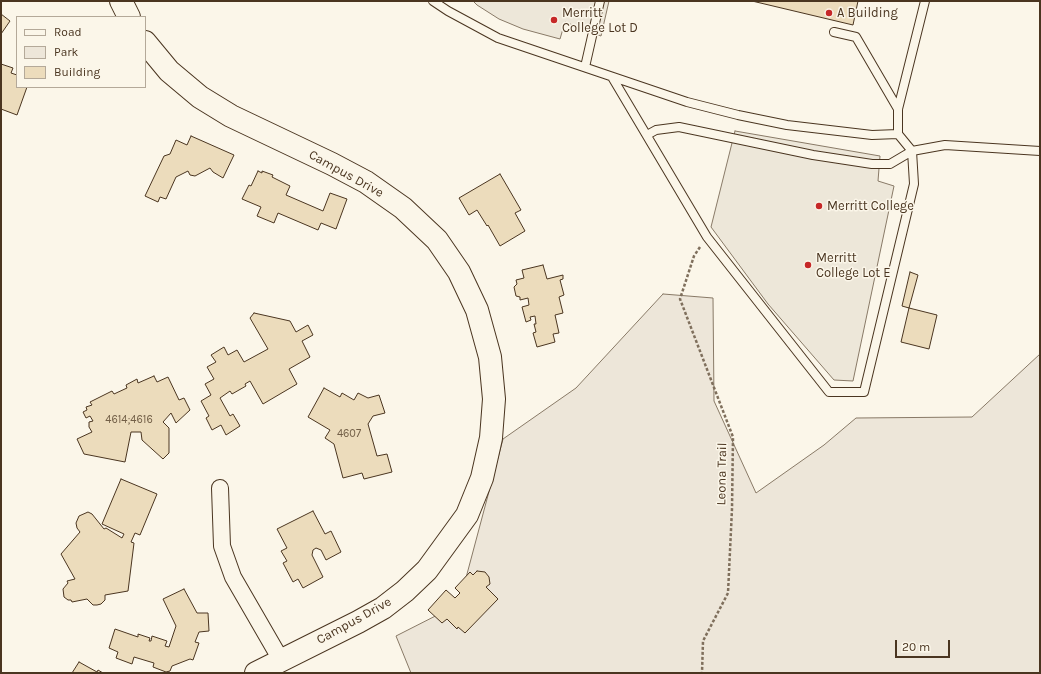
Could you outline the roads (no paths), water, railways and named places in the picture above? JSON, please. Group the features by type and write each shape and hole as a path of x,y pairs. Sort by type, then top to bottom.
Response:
{"street":[{"path":"121,1 128,16"},
{"name":"Campus Drive","path":"146,43 169,71 200,97 231,116 332,164 366,182 403,208 437,240 459,272 476,310 490,358 494,399 491,438 482,478 468,515 427,570 405,591 383,608 256,673"},
{"path":"220,488 222,546 233,576 281,660"}],"lane":[{"path":"433,1 448,11 498,38 687,102 787,125 872,135 898,134"},
{"path":"441,1 448,11"},
{"path":"585,67 600,1"},
{"path":"612,77 708,237 815,375 829,392 864,392 914,184 912,151 898,134 898,109 925,1"},
{"path":"834,32 856,37 898,109"},
{"path":"647,135 656,130 679,127 812,156 872,164 890,164 912,151 945,145 1040,151"}],"place":[{"name":"A Building","path":"829,13"},
{"name":"Merritt College Lot D","path":"554,20"},
{"name":"Merritt College","path":"819,206"},
{"name":"Merritt College Lot E","path":"808,265"}]}
